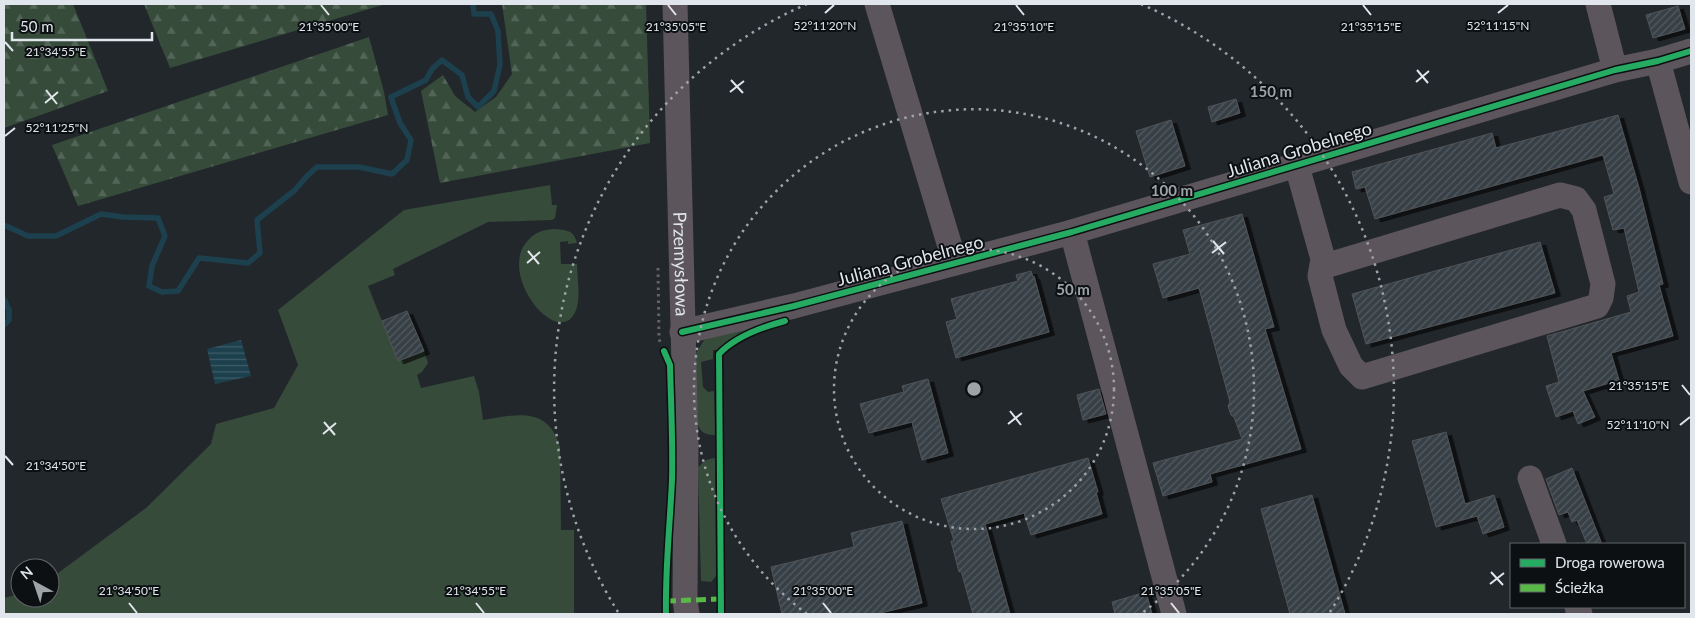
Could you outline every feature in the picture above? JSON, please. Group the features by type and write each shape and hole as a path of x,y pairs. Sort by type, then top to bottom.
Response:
{"street":[{"name":"Przemysłowa","path":"675,4 686,446 685,600 687,614"},
{"path":"877,4 954,263"},
{"path":"1598,4 1615,70"},
{"name":"Juliana Grobelnego","path":"682,332 794,306 1072,232 1615,70 1658,61 1691,51"},
{"path":"1658,61 1691,182"},
{"path":"1297,166 1320,244 1323,260 1320,276 1334,330 1351,366 1362,377 1597,306 1603,291 1603,284 1584,210 1576,199 1560,195 1322,267"},
{"path":"1072,232 1174,614"},
{"path":"1530,478 1554,543"}],"green space":[{"path":"4,4 73,4 108,91 4,128"},
{"path":"144,4 386,4 170,68"},
{"path":"502,4 646,4 650,143 440,183 421,91 443,75 455,96 475,112 496,97 512,74"},
{"path":"369,37 384,92 388,115 78,206 52,145"},
{"path":"550,185 552,205 557,205 555,218 552,220 488,222 393,269 395,275 368,286 398,361 424,351 428,363 422,372 417,375 421,388 474,376 479,392 483,420 518,415 529,416 547,424 555,434 560,447 561,530 574,530 574,614 4,614 4,598 10,596 10,608 60,608 60,572 146,508 211,444 216,424 274,408 298,365 278,310 404,210"},
{"path":"566,230 572,233 577,243 568,244 568,241 560,242 561,264 577,264 579,294 576,310 568,320 558,322 546,316 535,306 526,291 520,275 519,259 525,244 531,237 541,231"},
{"path":"758,323 717,350 713,350 713,359 701,362 703,387 708,392 714,391 715,435 706,434 701,431 697,423 695,355 704,340"},
{"path":"715,458 716,576 711,582 701,581 698,468 705,461"}],"water":[{"path":"241,340 251,376 215,384 207,349"}],"building":[{"path":"1678,6 1685,29 1653,38 1646,15"},
{"path":"1236,99 1240,113 1212,122 1208,107"},
{"path":"1618,115 1639,188 1663,284 1659,285 1673,336 1611,353 1619,380 1583,391 1595,417 1578,424 1573,411 1556,417 1546,386 1559,382 1547,336 1631,312 1627,296 1639,292 1624,228 1613,230 1604,197 1614,194 1603,155 1375,219 1365,187 1356,189 1352,172 1492,133 1496,148"},
{"path":"1171,120 1185,166 1150,177 1136,131"},
{"path":"1242,214 1274,327 1265,329 1301,449 1210,474 1212,482 1163,496 1153,463 1242,439 1228,406 1230,402 1199,288 1163,298 1153,264 1190,254 1183,230"},
{"path":"1540,242 1555,293 1366,344 1352,294"},
{"path":"1031,271 1049,332 956,358 946,322 957,319 951,299 1018,281 1016,275"},
{"path":"407,311 424,351 398,361 382,321"},
{"path":"928,379 948,453 922,460 912,422 869,433 860,404 904,392 902,386"},
{"path":"1099,389 1106,414 1083,420 1077,395"},
{"path":"1446,432 1465,504 1494,495 1504,527 1483,534 1477,516 1436,527 1412,441"},
{"path":"1088,458 1102,514 1031,535 1024,513 985,524 1010,614 973,614 961,571 959,572 951,541 954,541 941,499"},
{"path":"1572,468 1601,542 1587,543 1577,520 1572,522 1568,512 1559,515 1546,479"},
{"path":"1312,495 1345,614 1290,614 1261,509"},
{"path":"902,521 922,603 876,614 782,614 771,567 854,547 851,533"},
{"path":"1146,592 1152,614 1115,614 1112,602"}],"waterway":[{"path":"4,225 28,236 56,236 101,214 158,218 165,236 152,266 149,286 162,292 178,291 199,258 248,263 260,253 257,220 295,190 317,167 359,167 392,174 407,160 411,140 400,123 391,97 426,80 432,69 442,60 462,75 468,97 478,107 494,91 500,65 498,31 491,14 474,14 473,4"},
{"path":"4,299 9,310 9,320 4,325"}],"marked path":[{"path":"666,601 721,599"}],"cycle path":[{"path":"682,332 794,306 1072,232 1615,70 1658,61 1691,51"},
{"path":"721,614 719,354 741,337 758,329 785,321"},
{"path":"664,351 670,365 672,451 666,614"}]}
